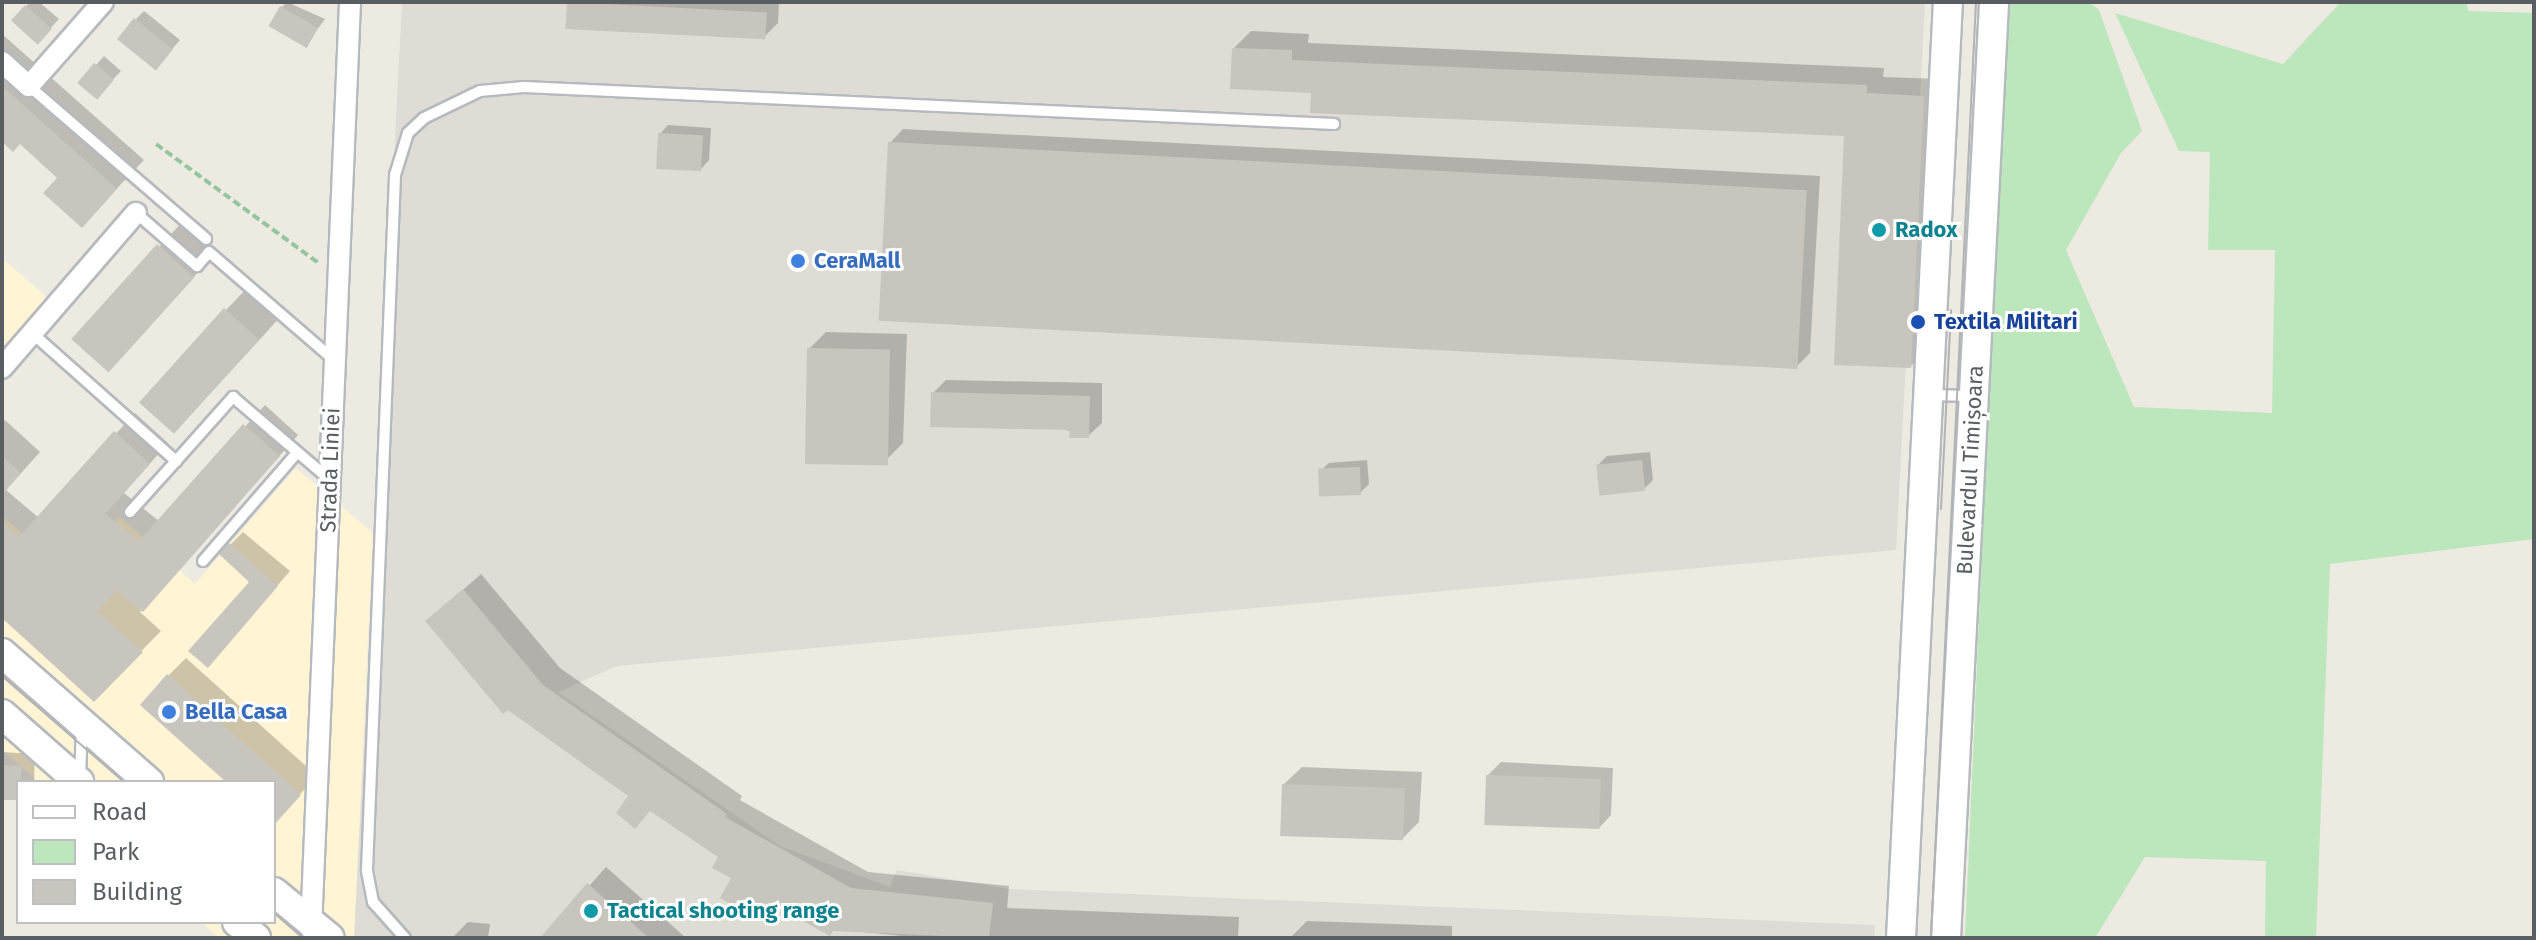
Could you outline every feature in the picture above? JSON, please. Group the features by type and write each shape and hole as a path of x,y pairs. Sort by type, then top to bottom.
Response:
{"main road":[{"name":"Bulevardul Timișoara","path":"1901,938 1948,2"},
{"name":"Bulevardul Timișoara","path":"1946,938 1994,2"},
{"path":"1941,171 1985,172"},
{"path":"2,653 147,780"},
{"path":"2,714 77,780"},
{"path":"276,894 317,933"},
{"path":"239,924 256,938"}],"street":[{"path":"2,62 29,86 103,2"},
{"name":"Strada Liniei","path":"317,933 330,480 350,2"},
{"path":"2,368 136,213"}],"lane":[{"path":"29,86 206,239"},
{"path":"405,938 373,902 367,870 395,175 408,133 424,118 480,91 524,87 1334,124"},
{"path":"136,213 197,266 209,252 335,360"},
{"path":"32,333 176,461"},
{"path":"1928,395 1974,396"},
{"path":"130,512 233,397 330,480"},
{"path":"203,561 297,453"},
{"path":"79,780 82,723"}],"path":[{"path":"156,144 328,270"}],"shaded area":[{"path":"402,2 1925,2 1896,550 617,666 558,692 780,846 890,887 897,870 1009,889 1875,925 1874,938 354,938"},
{"path":"2,258 50,300 2,355"},
{"path":"296,468 373,533 355,919 760,938 219,938 203,924 276,924 276,780 37,780 2,750 2,516 69,574 120,517 195,584"}],"green space":[{"path":"2006,2 2089,2 2099,10 2142,131 2121,153 2066,250 2134,407 2272,413 2275,250 2208,250 2210,152 2179,151 2115,13 2283,64 2341,2 2467,2 2468,11 2534,13 2534,539 2330,564 2316,938 2265,938 2266,861 2145,857 2095,938 1965,938"}],"building":[{"path":"567,2 767,12 765,39 566,29"},
{"path":"25,5 52,29 38,45 11,21"},
{"path":"280,6 318,28 307,48 268,26"},
{"path":"134,18 173,49 156,70 117,39"},
{"path":"1232,48 1292,50 1292,60 1867,85 1867,93 1924,96 1911,368 1834,365 1844,136 1310,113 1311,93 1230,89"},
{"path":"94,63 114,80 97,100 77,83"},
{"path":"2,86 117,189 82,228 43,193 57,178 20,144 13,152 2,142"},
{"path":"658,133 703,135 701,171 656,169"},
{"path":"888,142 1807,190 1797,369 879,321"},
{"path":"157,244 194,277 109,373 71,339"},
{"path":"224,308 259,339 174,434 139,402"},
{"path":"807,348 890,349 888,465 805,464"},
{"path":"931,392 1090,396 1089,438 1069,438 1070,430 930,427"},
{"path":"243,424 280,456 143,612 117,590 97,612 143,652 94,702 2,618 2,523 19,537 114,431 150,464 105,514 139,541"},
{"path":"2,456 21,473 2,495"},
{"path":"1642,460 1645,491 1599,496 1596,465"},
{"path":"1360,467 1361,495 1319,496 1318,468"},
{"path":"229,543 278,586 208,668 188,651 249,582 219,554"},
{"path":"463,589 543,685 727,814 725,817 851,888 993,903 989,938 833,931 830,936 776,906 766,924 720,898 731,878 712,868 718,857 650,811 635,829 616,813 628,796 508,710 503,714 425,621"},
{"path":"167,674 301,795 276,823 276,780 224,780 140,705"},
{"path":"2,765 22,766 20,780 16,780 16,800 2,800"},
{"path":"1486,775 1601,779 1599,829 1484,825"},
{"path":"1282,784 1405,788 1403,840 1280,836"},
{"name":"Tactical shooting range","path":"587,883 649,938 540,938"}],"tram line":[{"path":"1931,938 1976,2"},
{"path":"1941,509 1951,310"},
{"path":"2,676 122,780"},
{"path":"276,915 303,938"}],"place":[{"name":"Radox","path":"1879,230"},
{"name":"CeraMall","path":"798,261"},
{"name":"Textila Militari","path":"1918,322"},
{"name":"Bella Casa","path":"169,712"},
{"name":"Tactical shooting range","path":"591,911"}]}
